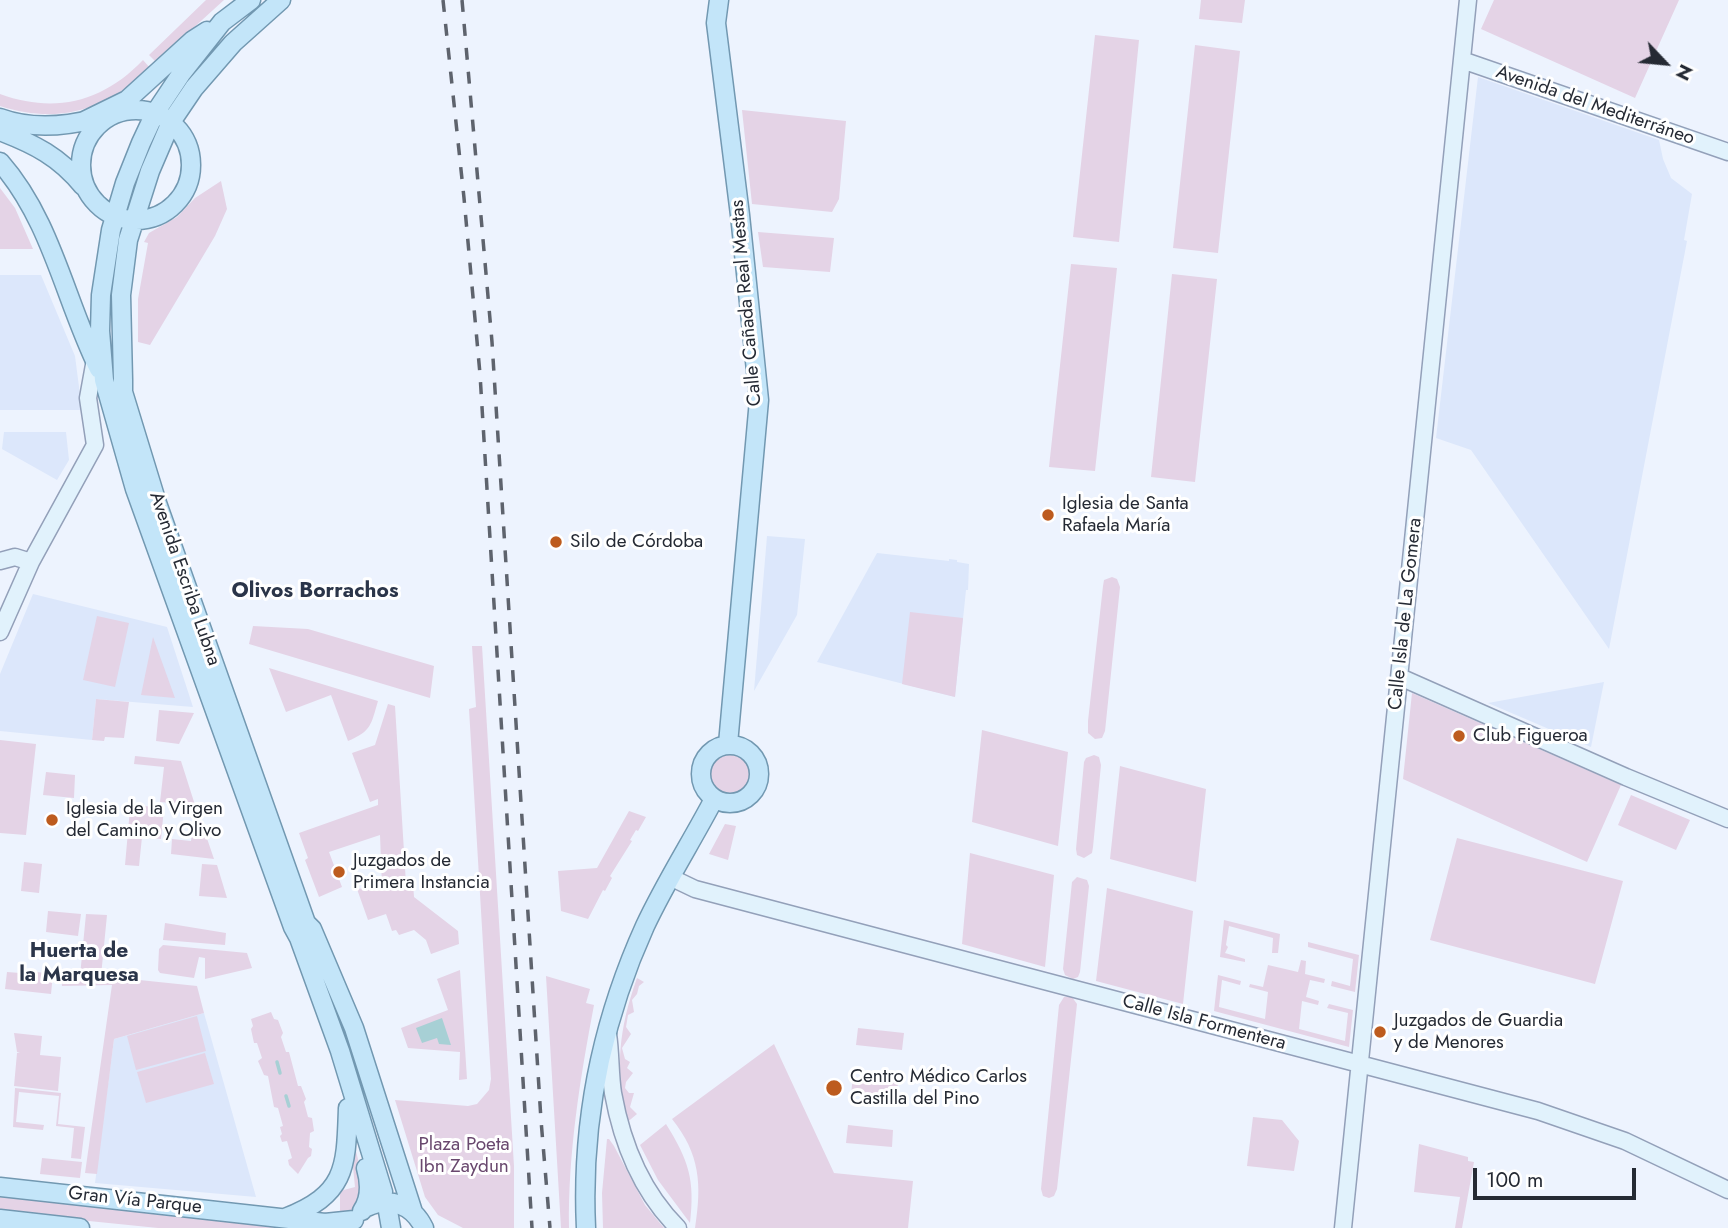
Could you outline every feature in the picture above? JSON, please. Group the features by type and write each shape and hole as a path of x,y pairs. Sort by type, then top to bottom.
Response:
{"main road":[{"path":"82,122 127,100 193,40 251,0"},
{"name":"Avenida Escriba Lubna","path":"281,0 233,43 194,88 171,122 149,171 127,242 121,295 123,392 157,503 264,808 387,1192"},
{"name":"Calle Cañada Real Mestas","path":"711,0 718,29 759,400 728,744"},
{"name":"Calle Cañada Real Mestas","path":"718,29 719,0"},
{"name":"Calle Isla de La Gomera","path":"1343,1228 1468,0"},
{"name":"Avenida Escriba Lubna","path":"0,632 4,609 95,445 89,398 91,333 101,295 114,217 132,163 155,113 222,22"},
{"name":"Avenida del Mediterráneo","path":"1462,60 1728,152"},
{"path":"0,118 30,125 82,122 127,110 155,113 179,130 190,150 191,176 185,192 168,211 145,220 133,221 114,217 97,205 72,171 53,156 0,131"},
{"path":"85,188 80,166 83,148 92,131 114,114"},
{"path":"0,162 27,198 45,232 91,333 95,362 104,380"},
{"name":"Avenida Escriba Lubna","path":"91,333 135,489 300,927"},
{"name":"Avenida Escriba Lubna","path":"89,398 95,362"},
{"path":"0,561 15,557 31,562"},
{"path":"1400,677 1728,819"},
{"path":"728,744 738,745 752,754 758,767 758,782 748,797 732,803 714,799 702,786 701,768 710,751 728,744"},
{"path":"586,1228 586,1175 591,1104 607,1032 646,925 714,799"},
{"name":"Calle Isla Formentera","path":"672,878 695,889 1538,1111 1653,1153 1728,1190"},
{"name":"Avenida Escriba Lubna","path":"300,927 293,939 369,1182 368,1198 355,1220"},
{"name":"Avenida Escriba Lubna","path":"300,927 312,929 347,1009 408,1222"},
{"path":"607,1032 613,1093 626,1145 645,1185 678,1228"},
{"path":"285,1218 320,1199 340,1176 346,1153 348,1108"},
{"name":"Gran Vía Parque","path":"0,1187 325,1223 355,1220"},
{"path":"355,1220 376,1203 388,1202 399,1204 408,1222"},
{"name":"Gran Vía Parque","path":"0,1219 21,1225 80,1228"}],"shaded area":[{"path":"1478,77 1659,140 1671,178 1692,194 1684,240 1687,241 1609,649 1471,450 1436,438"},
{"path":"0,275 41,275 75,356 82,410 0,410"},
{"path":"4,432 66,432 69,460 57,480 2,449"},
{"path":"767,536 805,539 797,615 754,691"},
{"path":"877,553 949,559 969,564 955,697 817,662"},
{"path":"33,594 167,627 193,707 96,699 92,740 0,731 0,674"},
{"path":"1604,682 1591,747 1488,703"},
{"path":"204,1013 256,1197 95,1183 114,1039"},
{"path":"442,1018 451,1045 439,1044 437,1038 422,1043 416,1028"}],"green space":[{"path":"206,0 224,0 156,62 149,55"},
{"path":"1201,0 1245,0 1242,23 1199,19"},
{"path":"1494,0 1679,0 1635,98 1481,29"},
{"path":"1095,35 1139,40 1119,242 1073,237"},
{"path":"1195,45 1240,51 1218,253 1173,248"},
{"path":"143,60 150,68 133,82 116,94 81,110 42,114 0,106 0,94 40,103 77,100 112,86"},
{"path":"742,110 846,121 839,199 832,212 752,204"},
{"path":"221,181 227,209 215,236 150,345 138,342 138,299 148,243 144,242 149,233 177,217 195,198"},
{"path":"0,188 15,208 33,249 0,249"},
{"path":"758,232 834,238 830,272 763,267"},
{"path":"1071,264 1117,268 1095,471 1049,467"},
{"path":"1172,274 1217,279 1195,482 1151,477"},
{"path":"1112,577 1117,579 1120,587 1105,731 1102,738 1095,739 1088,733 1088,721 1104,580"},
{"path":"910,612 963,618 955,697 902,684"},
{"path":"97,616 129,623 115,687 83,680"},
{"path":"253,626 308,629 434,666 430,698 249,644"},
{"path":"153,637 175,698 141,695"},
{"name":"Plaza Poeta Ibn Zaydun","path":"472,646 482,646 514,1166 514,1228 463,1228 438,1215 425,1197 395,1100 468,1106 477,1104 489,1090 491,1079 469,709 476,707"},
{"path":"269,668 378,701 369,726 362,734 348,741 331,695 286,712"},
{"name":"Club Figueroa","path":"1412,693 1621,785 1587,862 1403,779"},
{"path":"96,699 129,702 124,738 105,737 104,741 92,740"},
{"path":"388,704 395,706 406,884 413,884 414,897 458,931 459,944 431,954 426,940 414,930 399,935 396,930 392,931 386,914 368,920 357,889 382,886 380,835 329,852 342,887 319,897 305,860 308,858 299,833 378,805 378,799 370,802 352,753 375,745"},
{"path":"159,710 194,713 179,744 156,741"},
{"path":"982,730 1068,752 1058,846 972,822"},
{"path":"0,740 36,744 26,835 0,833"},
{"path":"729,753 744,759 750,774 744,789 729,795 714,789 708,774 714,759"},
{"path":"1094,755 1099,757 1101,765 1092,853 1084,858 1077,855 1076,849 1084,762 1086,758"},
{"path":"135,756 181,761 195,805 160,802 164,767 134,764"},
{"path":"1120,766 1206,789 1196,882 1110,859"},
{"path":"46,772 75,775 74,798 43,795"},
{"path":"1631,795 1690,820 1676,850 1618,825"},
{"path":"135,805 164,808 161,839 142,837 139,866 125,865 130,809"},
{"path":"195,811 198,812 214,859 171,854 172,839 191,841"},
{"path":"629,811 646,817 630,840 632,841 588,919 561,911 558,871 597,868"},
{"path":"725,824 736,826 728,860 709,854"},
{"path":"1457,838 1623,881 1595,984 1430,940"},
{"path":"970,853 1054,875 1045,967 962,944"},
{"path":"24,862 42,864 39,893 21,891"},
{"path":"202,864 217,865 227,898 199,896"},
{"path":"1077,877 1087,880 1089,886 1080,972 1078,977 1073,979 1065,975 1063,969 1072,882"},
{"path":"1107,888 1193,911 1183,1004 1096,981"},
{"path":"48,911 81,914 78,936 46,932"},
{"path":"86,914 107,915 101,976 197,986 204,1013 114,1039 97,1174 85,1173 112,985 62,986 61,976 80,976"},
{"path":"1224,920 1280,934 1278,953 1272,953 1273,938 1229,926 1225,953 1245,959 1245,962 1220,957"},
{"path":"165,923 226,933 225,945 163,940"},
{"path":"1308,942 1359,955 1355,992 1331,986 1332,981 1350,986 1353,959 1308,947"},
{"path":"163,945 247,953 252,968 205,979 205,958 199,957 194,978 160,973 159,949"},
{"path":"1301,960 1306,961 1305,974 1325,979 1324,983 1310,980 1306,997 1319,1001 1318,1005 1302,1001 1299,1029 1345,1041 1348,1013 1327,1008 1329,1004 1353,1010 1349,1047 1214,1011 1218,975 1241,981 1240,985 1222,980 1219,1007 1265,1019 1268,992 1249,987 1250,984 1263,987 1268,965 1298,972"},
{"path":"21,970 53,974 51,994 5,989 7,972 20,973"},
{"path":"460,970 467,1079 459,1080 460,1052 408,1048 401,1028 448,1010 437,979"},
{"path":"546,976 590,989 586,1003 594,1005 576,1116 569,1228 561,1228"},
{"path":"637,978 644,982 632,1000 634,1012 628,1015 626,1027 631,1034 622,1048 625,1059 630,1062 627,1068 633,1073 625,1088 629,1093 634,1093 630,1107 637,1114 625,1124 620,1085 620,1050 626,1015"},
{"path":"1064,997 1072,997 1077,1004 1057,1189 1054,1196 1049,1198 1043,1196 1041,1189 1059,1005"},
{"path":"271,1012 274,1019 278,1020 298,1086 301,1086 306,1099 304,1102 308,1117 312,1118 314,1131 310,1133 311,1156 298,1174 289,1165 288,1160 292,1158 287,1141 282,1142 280,1136 280,1127 283,1126 278,1108 274,1107 268,1076 264,1075 258,1061 262,1058 257,1043 254,1043 251,1029 251,1019"},
{"path":"197,1016 206,1051 136,1070 127,1036"},
{"path":"858,1028 904,1033 902,1050 856,1045"},
{"path":"14,1033 42,1036 40,1055 61,1057 58,1091 14,1086 17,1053 20,1053 17,1052"},
{"path":"774,1044 834,1173 913,1181 908,1228 695,1228 697,1170 688,1145 672,1119"},
{"path":"205,1053 214,1084 146,1103 137,1072"},
{"path":"853,1077 898,1081 897,1099 851,1094"},
{"path":"15,1088 61,1093 58,1124 85,1127 81,1159 71,1158 74,1128 56,1126 59,1096 19,1092 16,1122 44,1125 43,1130 13,1127"},
{"path":"1253,1117 1282,1120 1299,1141 1294,1171 1247,1166"},
{"path":"666,1124 685,1160 691,1183 690,1223 658,1180 640,1145"},
{"path":"848,1125 893,1130 892,1147 846,1143"},
{"path":"352,1136 361,1179 362,1193 358,1204 350,1212 337,1216 317,1214 340,1211 340,1191 355,1187"},
{"path":"607,1139 614,1146 645,1205 664,1228 603,1228 602,1193"},
{"path":"1419,1144 1468,1157 1468,1161 1474,1162 1462,1228 1455,1228 1460,1197 1414,1192"},
{"path":"42,1158 82,1162 80,1178 40,1174"},
{"path":"0,1194 317,1228 158,1228 0,1212"}],"waterway":[{"path":"277,1062 280,1073"},
{"path":"286,1096 289,1106"}],"railway":[{"path":"443,0 480,374 532,1228"},
{"path":"462,0 492,342 550,1228"}],"place":[{"name":"Iglesia de Santa Rafaela María","path":"1048,515"},
{"name":"Silo de Córdoba","path":"556,542"},
{"name":"Club Figueroa","path":"1459,736"},
{"name":"Iglesia de la Virgen del Camino y Olivo","path":"52,820"},
{"name":"Juzgados de Primera Instancia","path":"339,872"},
{"name":"Juzgados de Guardia y de Menores","path":"1380,1032"},
{"name":"Centro Médico Carlos Castilla del Pino","path":"834,1088"}],"district":[{"name":"Olivos Borrachos","path":"315,592"},
{"name":"Huerta de la Marquesa","path":"79,964"}]}
